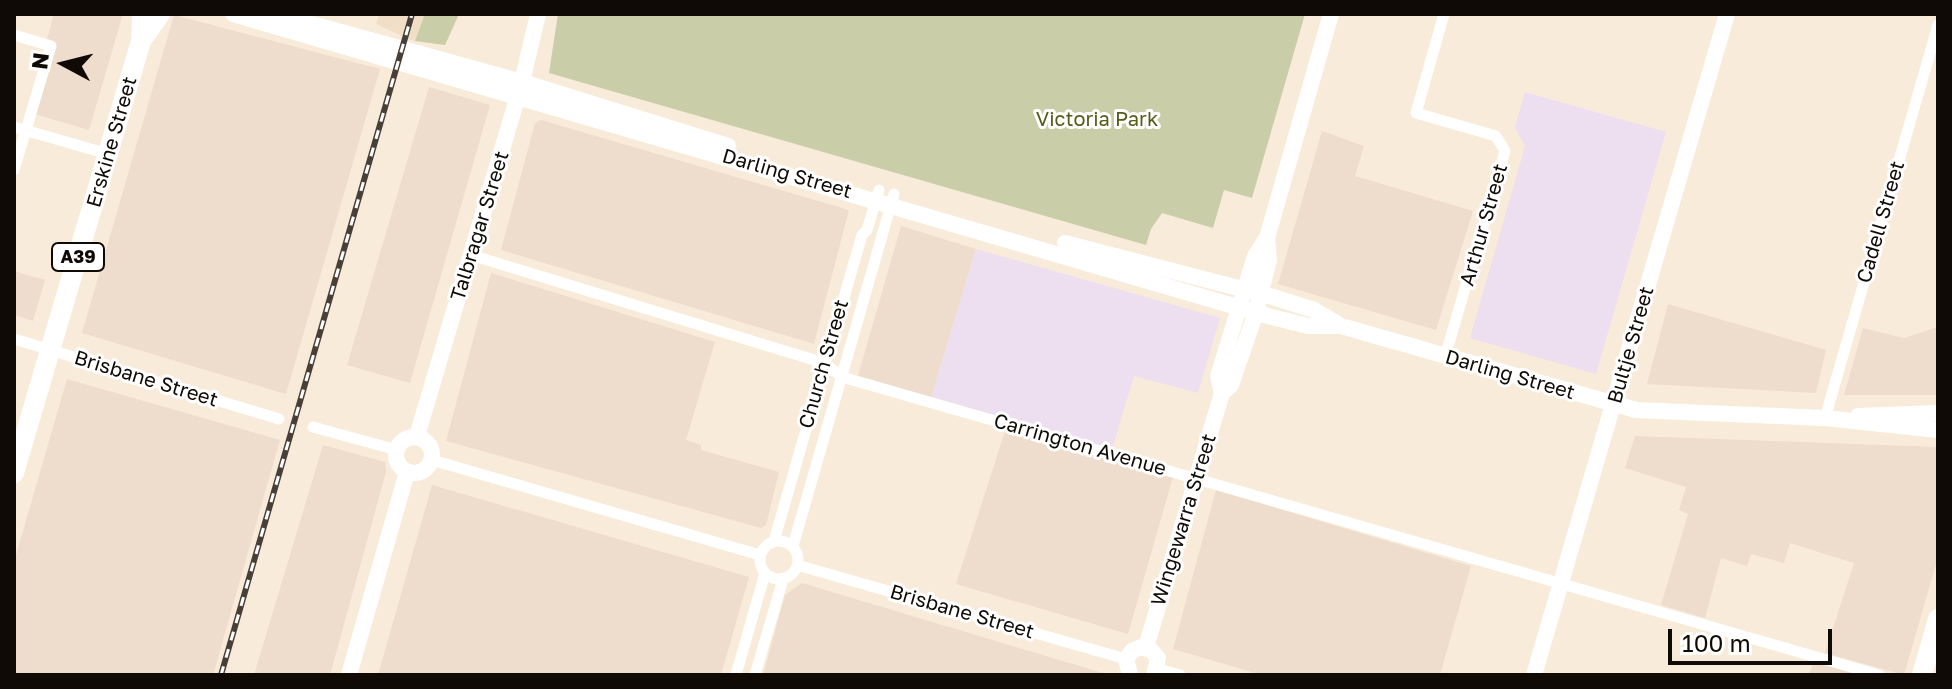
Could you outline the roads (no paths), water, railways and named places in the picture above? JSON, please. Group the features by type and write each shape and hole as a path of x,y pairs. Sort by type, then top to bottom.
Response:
{"highway":[{"name":"Erskine Street","path":"14,473 141,41 142,14"},
{"name":"Erskine Street","path":"141,41 160,14"},
{"path":"1922,675 1937,628"}],"street":[{"name":"Darling Street","path":"233,14 520,90"},
{"name":"Darling Street","path":"276,14 1256,312 1308,326 1341,326"},
{"name":"Talbragar Street","path":"417,436 520,90 538,14"},
{"name":"Wingewarra Street","path":"1146,647 1222,393 1218,376 1238,306 1255,256 1267,238 1331,14"},
{"name":"Arthur Street","path":"1444,14 1416,113 1496,136 1505,151 1445,357"},
{"name":"Bultje Street","path":"1534,675 1727,14"},
{"name":"Cadell Street","path":"1825,418 1938,25"},
{"path":"14,35 51,46 20,129 14,170"},
{"path":"20,129 108,154"},
{"name":"Darling Street","path":"885,197 1261,293 1314,310 1341,326 1613,404 1653,412 1825,418 1938,430"},
{"name":"Church Street","path":"774,541 862,235 885,197"},
{"name":"Church Street","path":"793,546 842,377 885,197"},
{"name":"Wingewarra Street","path":"1222,393 1231,385 1256,312 1269,260 1267,238"},
{"name":"Carrington Avenue","path":"471,255 824,363 842,377 1879,675"},
{"name":"Brisbane Street","path":"14,339 279,419"},
{"name":"Darling Street","path":"1825,418 1938,413"},
{"path":"313,427 397,450"},
{"path":"417,436 430,444 432,460 425,470 407,472 397,460 397,450 404,439 417,436"},
{"path":"432,460 760,555"},
{"path":"349,675 407,472"},
{"path":"755,675 783,579 792,574 797,565 793,546 774,541 760,555"},
{"path":"736,675 765,573 760,555"},
{"name":"Brisbane Street","path":"797,565 1128,667"},
{"path":"765,573 783,579"},
{"path":"1128,667 1136,648 1146,647 1155,653 1156,672 1180,675"}],"railway":[{"path":"221,675 412,14"}],"park label":[{"name":"Victoria Park","path":"1097,120"}]}
